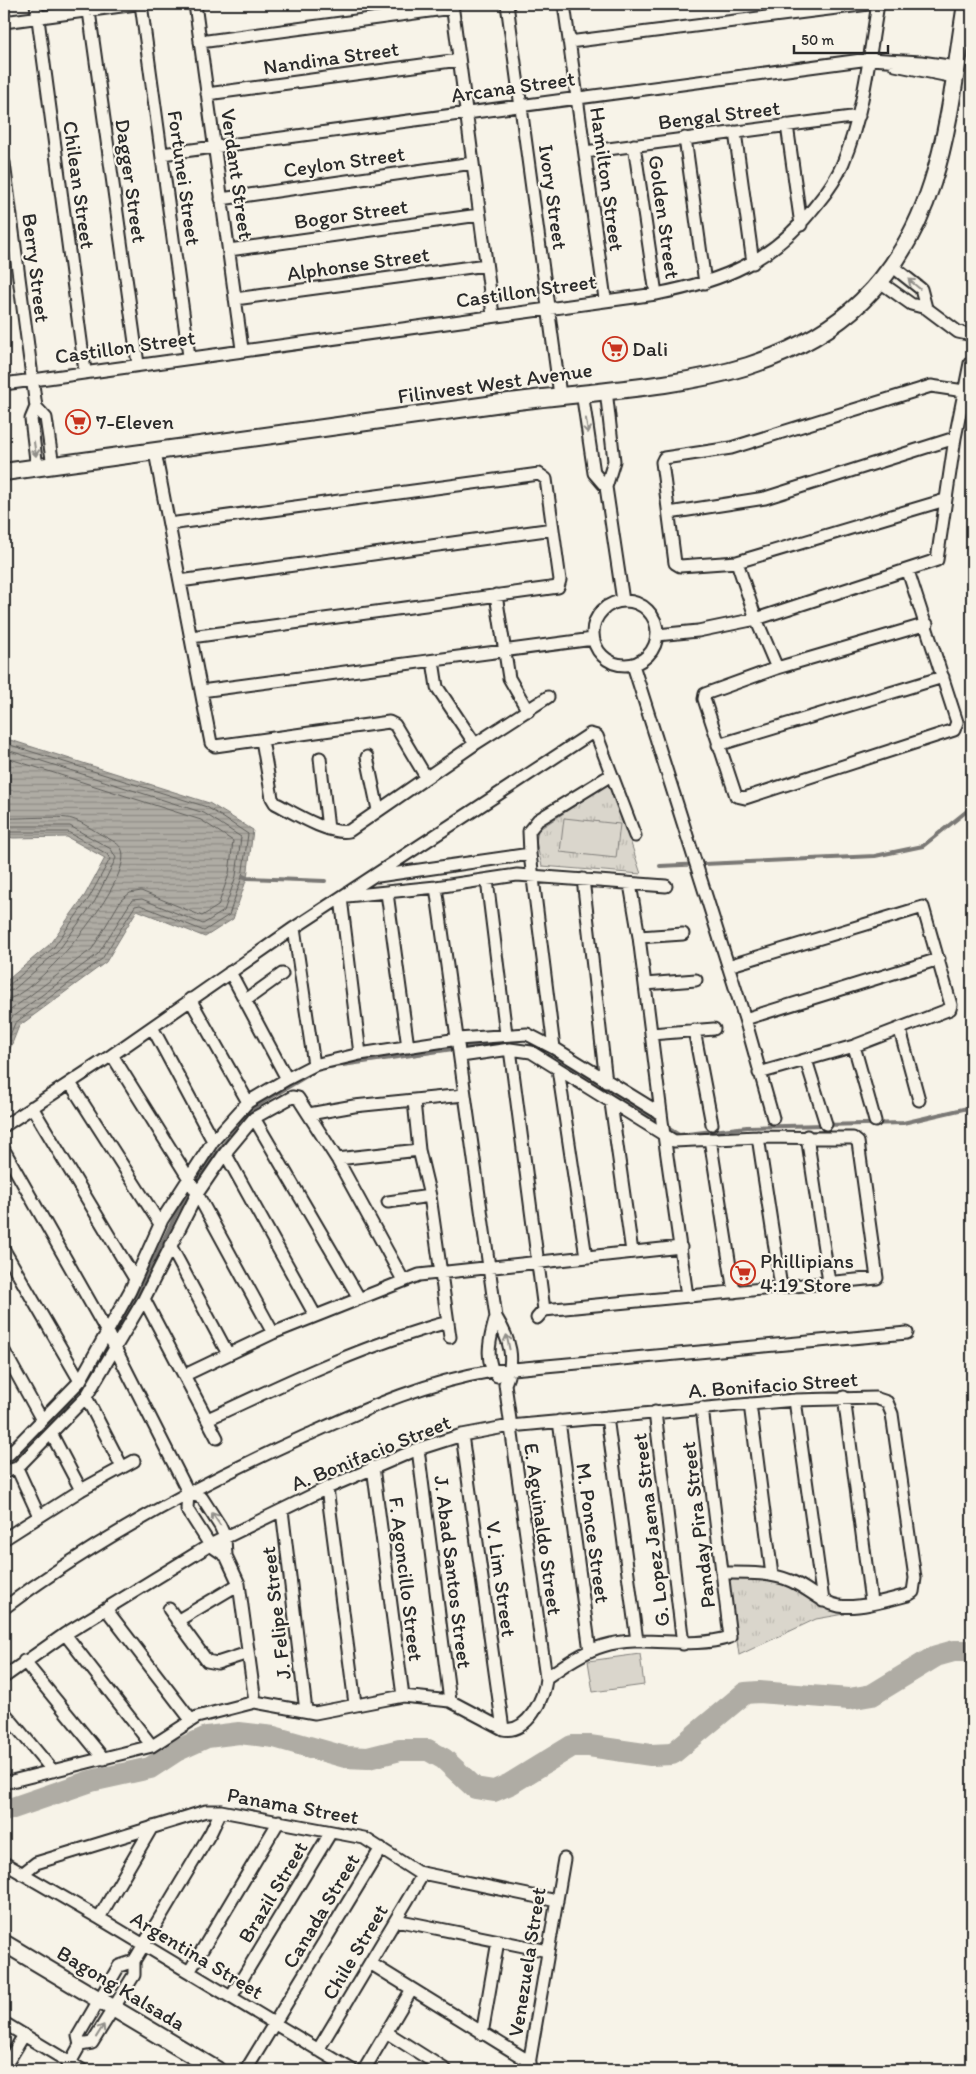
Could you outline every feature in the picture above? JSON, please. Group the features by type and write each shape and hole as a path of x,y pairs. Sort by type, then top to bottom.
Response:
{"street":[{"name":"Chilean Street","path":"36,4 85,371"},
{"path":"4,22 37,18 89,7 136,4"},
{"name":"Fortunei Street","path":"141,4 189,356"},
{"name":"Verdant Street","path":"195,4 242,349"},
{"name":"Ivory Street","path":"507,4 560,395"},
{"name":"Hamilton Street","path":"564,4 605,299"},
{"path":"569,42 869,4"},
{"name":"Castillon Street","path":"4,384 189,356 605,299 656,294 705,283 753,263 801,225 829,188 843,164 859,116 878,4"},
{"name":"Filinvest West Avenue","path":"4,472 582,392 700,378 774,357 804,345 836,324 880,282 892,266 924,210 935,181 942,152 966,4"},
{"path":"200,42 452,6 492,315"},
{"name":"Dagger Street","path":"89,7 138,364"},
{"name":"Arcana Street","path":"162,154 522,104 869,59 955,72"},
{"name":"Nandina Street","path":"207,94 459,60"},
{"name":"Bengal Street","path":"585,152 859,116"},
{"path":"787,125 801,225"},
{"path":"736,132 753,263"},
{"path":"685,138 705,283"},
{"name":"Golden Street","path":"634,145 656,294"},
{"name":"Berry Street","path":"4,163 36,407 31,419 45,467"},
{"name":"Ceylon Street","path":"221,199 473,163"},
{"name":"Bogor Street","path":"229,250 479,215"},
{"name":"Alphonse Street","path":"235,300 486,265"},
{"path":"892,266 921,289 926,308"},
{"path":"880,282 911,304 926,308 951,328 972,335"},
{"path":"657,634 698,631 756,619 937,560 955,438 970,363"},
{"path":"945,500 737,562 680,566 674,563 662,462 664,458 731,448 931,386 964,391"},
{"path":"606,390 614,461 606,487 623,601"},
{"path":"582,392 594,473 606,487"},
{"name":"Berry Street","path":"36,407 46,418 45,467"},
{"path":"669,513 765,498 955,438"},
{"path":"154,452 211,742 215,746 389,722 394,725 426,777"},
{"path":"169,524 539,474 546,479 560,580 558,587 191,637"},
{"path":"180,581 552,529"},
{"path":"737,562 756,619 777,668"},
{"path":"908,571 927,624 957,722 954,730 745,798 736,796 718,745 704,698 705,694 777,668 927,624"},
{"path":"496,596 509,678 528,711"},
{"path":"623,601 636,603 651,614 655,622 657,634 653,650 647,657 633,665 620,666 602,656 593,638 593,629 601,612 608,606 623,601"},
{"path":"201,691 593,638"},
{"path":"433,661 437,687 475,744"},
{"path":"633,665 745,1019 773,1118"},
{"path":"718,745 942,676"},
{"path":"262,740 272,798 275,804 328,829 342,832 349,831 475,744 548,698"},
{"path":"4,1126 112,1055 294,928 375,877 590,734 597,736 635,836"},
{"path":"367,757 378,810"},
{"path":"320,758 328,829"},
{"path":"554,1048 528,838 533,825 611,775"},
{"path":"375,877 530,854"},
{"path":"343,897 533,875 666,886"},
{"path":"583,879 606,1082"},
{"path":"487,880 506,1034"},
{"path":"630,884 639,937 662,1125 687,1296"},
{"path":"436,887 460,1048 464,1095 496,1317 489,1340 492,1371 505,1384 512,1369 508,1336 496,1317"},
{"path":"387,893 408,1047"},
{"path":"343,897 360,1054"},
{"path":"728,966 923,907 939,958 951,1005 950,1009 900,1030 854,1046 759,1073"},
{"path":"294,928 314,1065"},
{"path":"639,937 683,934"},
{"path":"745,1019 939,958"},
{"path":"230,972 287,1078"},
{"path":"246,1000 282,974"},
{"path":"645,984 696,980"},
{"path":"190,999 248,1102"},
{"path":"152,1027 214,1141"},
{"path":"651,1034 714,1029"},
{"path":"694,1030 712,1124"},
{"path":"900,1030 919,1100"},
{"path":"460,1048 506,1034 531,1034 606,1082 662,1125 679,1141 807,1136 853,1138 858,1142 877,1278 687,1296 540,1314 537,1262 510,1050"},
{"path":"854,1046 875,1121"},
{"path":"5,1452 42,1420 80,1381 144,1300 170,1245 192,1185 214,1141 248,1102 287,1078 314,1065 360,1054 408,1047 531,1052 611,1103 662,1125"},
{"path":"112,1055 192,1185 273,1333"},
{"path":"806,1060 826,1124"},
{"path":"558,1069 586,1257"},
{"path":"70,1083 160,1224"},
{"path":"309,1114 354,1106 464,1095"},
{"path":"4,1472 17,1468 86,1397 160,1224 192,1185 225,1153 254,1118 292,1097 298,1098 309,1114 403,1280"},
{"path":"414,1101 419,1150 430,1196 450,1337"},
{"path":"611,1103 632,1252"},
{"path":"32,1108 135,1279"},
{"path":"254,1118 360,1298"},
{"path":"807,1136 829,1282"},
{"path":"758,1137 781,1287"},
{"path":"710,1139 734,1292"},
{"path":"4,1150 111,1340 188,1492 187,1509 210,1545 226,1556"},
{"path":"336,1159 419,1150"},
{"path":"225,1153 316,1316"},
{"path":"388,1202 430,1196"},
{"path":"170,1245 228,1354"},
{"path":"184,1375 273,1333 403,1280 440,1271 681,1247"},
{"path":"4,1250 80,1381"},
{"path":"144,1300 217,1438"},
{"path":"208,1419 360,1350 448,1322"},
{"path":"4,1608 89,1551 188,1492 244,1464 391,1397 432,1384 492,1371 907,1333"},
{"path":"4,1351 42,1420"},
{"name":"E. Aguinaldo Street","path":"505,1384 546,1678"},
{"path":"86,1397 122,1467"},
{"path":"722,1573 772,1575 791,1581 823,1601 851,1606 871,1602 844,1397"},
{"name":"A. Bonifacio Street","path":"4,1677 64,1634 210,1545 373,1467 418,1448 462,1434 510,1426 607,1416 844,1397 875,1398 887,1402 892,1414 915,1586 908,1595 871,1602"},
{"path":"795,1400 823,1601"},
{"path":"750,1404 772,1575"},
{"name":"Panday Pira Street","path":"683,1644 714,1642 730,1637 702,1408"},
{"name":"G. Lopez Jaena Street","path":"655,1412 683,1644"},
{"path":"607,1416 636,1641"},
{"name":"M. Ponce Street","path":"559,1421 590,1651"},
{"path":"51,1433 81,1490"},
{"name":"V. Lim Street","path":"462,1434 503,1729"},
{"name":"J. Abad Santos Street","path":"418,1448 450,1701"},
{"path":"4,1539 81,1490 134,1462"},
{"name":"F. Agoncillo Street","path":"373,1467 403,1696"},
{"path":"17,1468 39,1516"},
{"path":"327,1488 355,1704"},
{"path":"188,1492 202,1498 225,1537 226,1556 239,1584 255,1702"},
{"name":"J. Felipe Street","path":"282,1510 306,1711"},
{"path":"177,1620 239,1584"},
{"path":"106,1608 191,1720"},
{"path":"169,1609 207,1660 217,1663 248,1653"},
{"path":"64,1634 152,1746"},
{"path":"4,1782 152,1746 202,1714 255,1702 315,1713 403,1696 450,1701 503,1729 510,1730 518,1728 531,1714 543,1696 546,1678 590,1651 602,1646 636,1641 683,1644"},
{"path":"24,1661 104,1759"},
{"path":"4,1712 53,1771"},
{"name":"Panama Street","path":"22,1874 36,1863 206,1811 221,1811 364,1838 423,1874 556,1901"},
{"path":"80,2045 92,2043 134,1975 134,1961 211,1832 221,1811"},
{"path":"189,1972 280,1822"},
{"path":"99,1918 152,1827"},
{"name":"Brazil Street","path":"231,1997 331,1832"},
{"name":"Canada Street","path":"246,2070 381,1848"},
{"name":"Venezuela Street","path":"529,2066 564,1859"},
{"name":"Argentina Street","path":"4,1863 352,2070"},
{"name":"Chile Street","path":"318,2050 423,1874"},
{"path":"396,1920 548,1951"},
{"path":"482,2034 498,1941"},
{"name":"Bagong Kalsada","path":"4,1943 217,2070"},
{"path":"68,2066 80,2045 78,2036 119,1966 134,1961"},
{"path":"370,1963 529,2066"},
{"path":"364,2070 412,1989"},
{"path":"4,2023 68,2066 82,2070"},
{"path":"386,2032 446,2070"},
{"path":"4,2068 24,2035"}],"green space":[{"path":"611,782 641,874 542,866 536,842 538,830"},
{"path":"564,818 620,824 616,858 560,852"},
{"path":"733,1578 759,1580 784,1585 801,1592 826,1607 845,1614 816,1619 739,1655 729,1582"},
{"path":"640,1654 644,1685 593,1692 588,1661"}],"water":[{"path":"4,738 209,803 253,830 247,878 233,919 205,937 137,910 106,962 19,1026 4,1064 4,983 49,945 85,895 105,858 67,837 13,838 4,836"}],"waterway":[{"path":"660,866 875,856 923,846 972,807"},
{"path":"243,876 247,878 325,881"},
{"path":"329,1067 515,1040"},
{"path":"546,1050 660,1124"},
{"path":"113,1338 132,1306 176,1214 198,1176 253,1108 320,1068"},
{"path":"666,1127 679,1135 747,1127 903,1123 972,1107"},
{"path":"4,1464 15,1461 84,1387 109,1344"},
{"path":"4,1811 91,1781 150,1768 176,1751 207,1737 239,1733 274,1737 345,1757 368,1758 400,1750 428,1750 444,1759 475,1788 494,1791 510,1784 572,1746 589,1746 651,1755 672,1754 745,1693 759,1692 849,1699 872,1695 936,1656 954,1651 972,1651"}],"place":[{"name":"Dali","path":"615,349"},
{"name":"7-Eleven","path":"78,422"},
{"name":"Phillipians 4:19 Store","path":"743,1273"}]}
